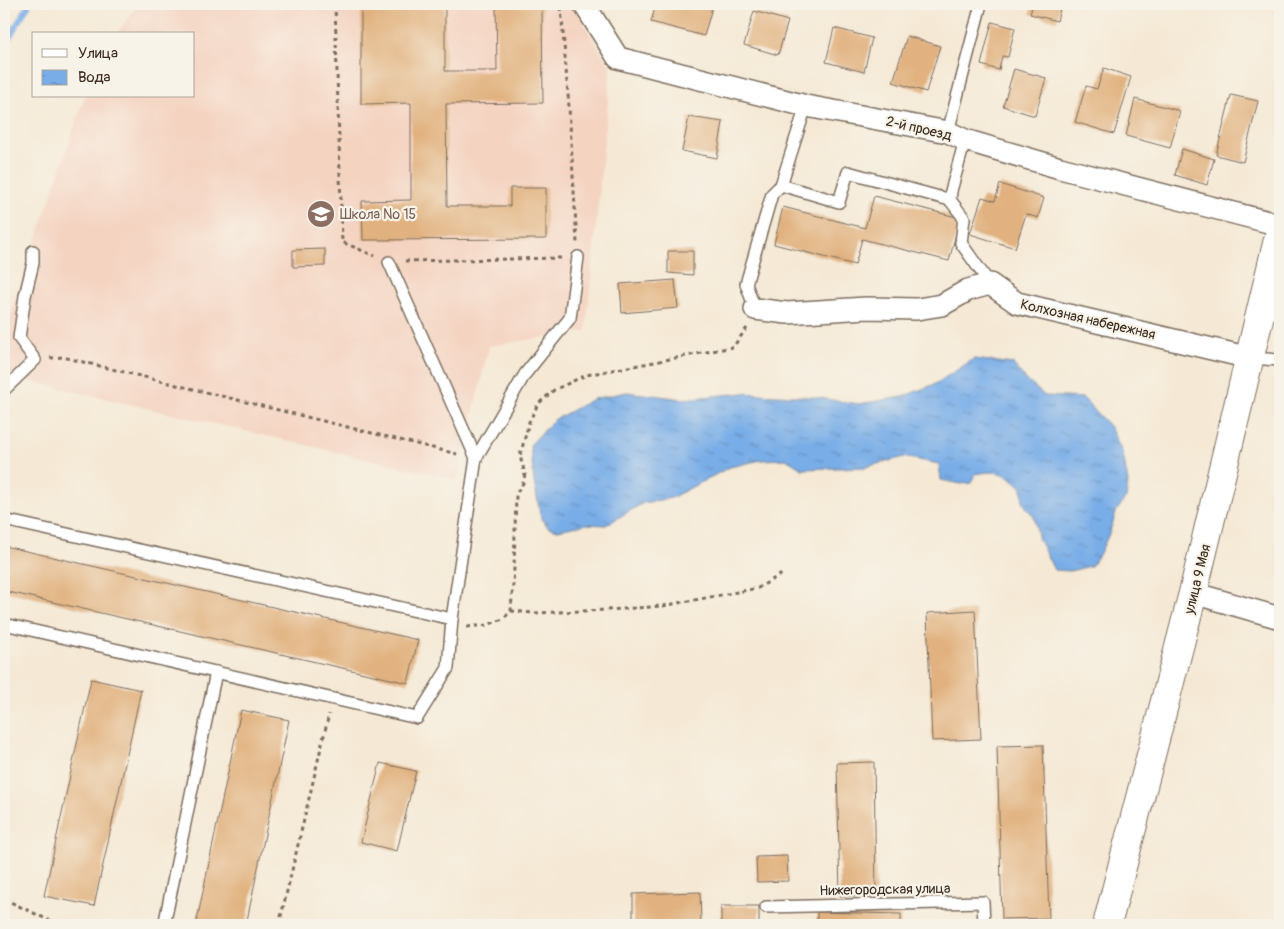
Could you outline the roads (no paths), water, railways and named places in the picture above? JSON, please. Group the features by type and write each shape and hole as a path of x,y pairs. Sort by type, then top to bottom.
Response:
{"main road":[{"name":"улица 9 Мая","path":"1107,925 1193,593 1280,231"}],"street":[{"name":"2-й проезд","path":"584,4 618,58 806,106 956,136 1060,168 1280,226"},
{"path":"755,309 787,313 866,308 917,309 942,305 968,290 990,284"},
{"name":"Колхозная набережная","path":"990,284 1017,303 1250,358"},
{"path":"1193,593 1280,618"}],"lane":[{"path":"950,200 956,136 982,4"},
{"path":"755,309 746,284 772,194 782,186 806,106"},
{"path":"782,186 839,202 848,172 950,200 964,218 961,243 990,284"},
{"path":"4,390 35,360 19,338 34,263 34,251"},
{"path":"4,624 417,718 448,668 452,623 476,458 525,374 570,318 578,257"},
{"path":"389,262 476,458"},
{"path":"1250,358 1280,360"},
{"path":"4,520 452,623"},
{"path":"165,921 216,672"},
{"name":"Нижегородская улица","path":"766,907 983,902 984,925"}],"water":[{"path":"974,359 1013,364 1027,381 1045,396 1083,398 1110,427 1123,454 1128,483 1126,498 1117,510 1109,534 1099,555 1091,566 1070,571 1054,570 1039,540 1034,517 1023,503 1022,488 1006,475 996,472 975,474 971,483 961,484 941,480 939,464 904,457 866,467 802,469 786,459 761,460 730,467 671,498 643,503 606,525 587,524 558,530 548,527 541,518 530,445 554,420 593,399 627,392 684,399 743,393 813,397 859,404 902,397 935,384"}],"waterway":[{"path":"4,46 29,4"}],"place":[{"name":"Школа № 15","path":"321,214"}]}
